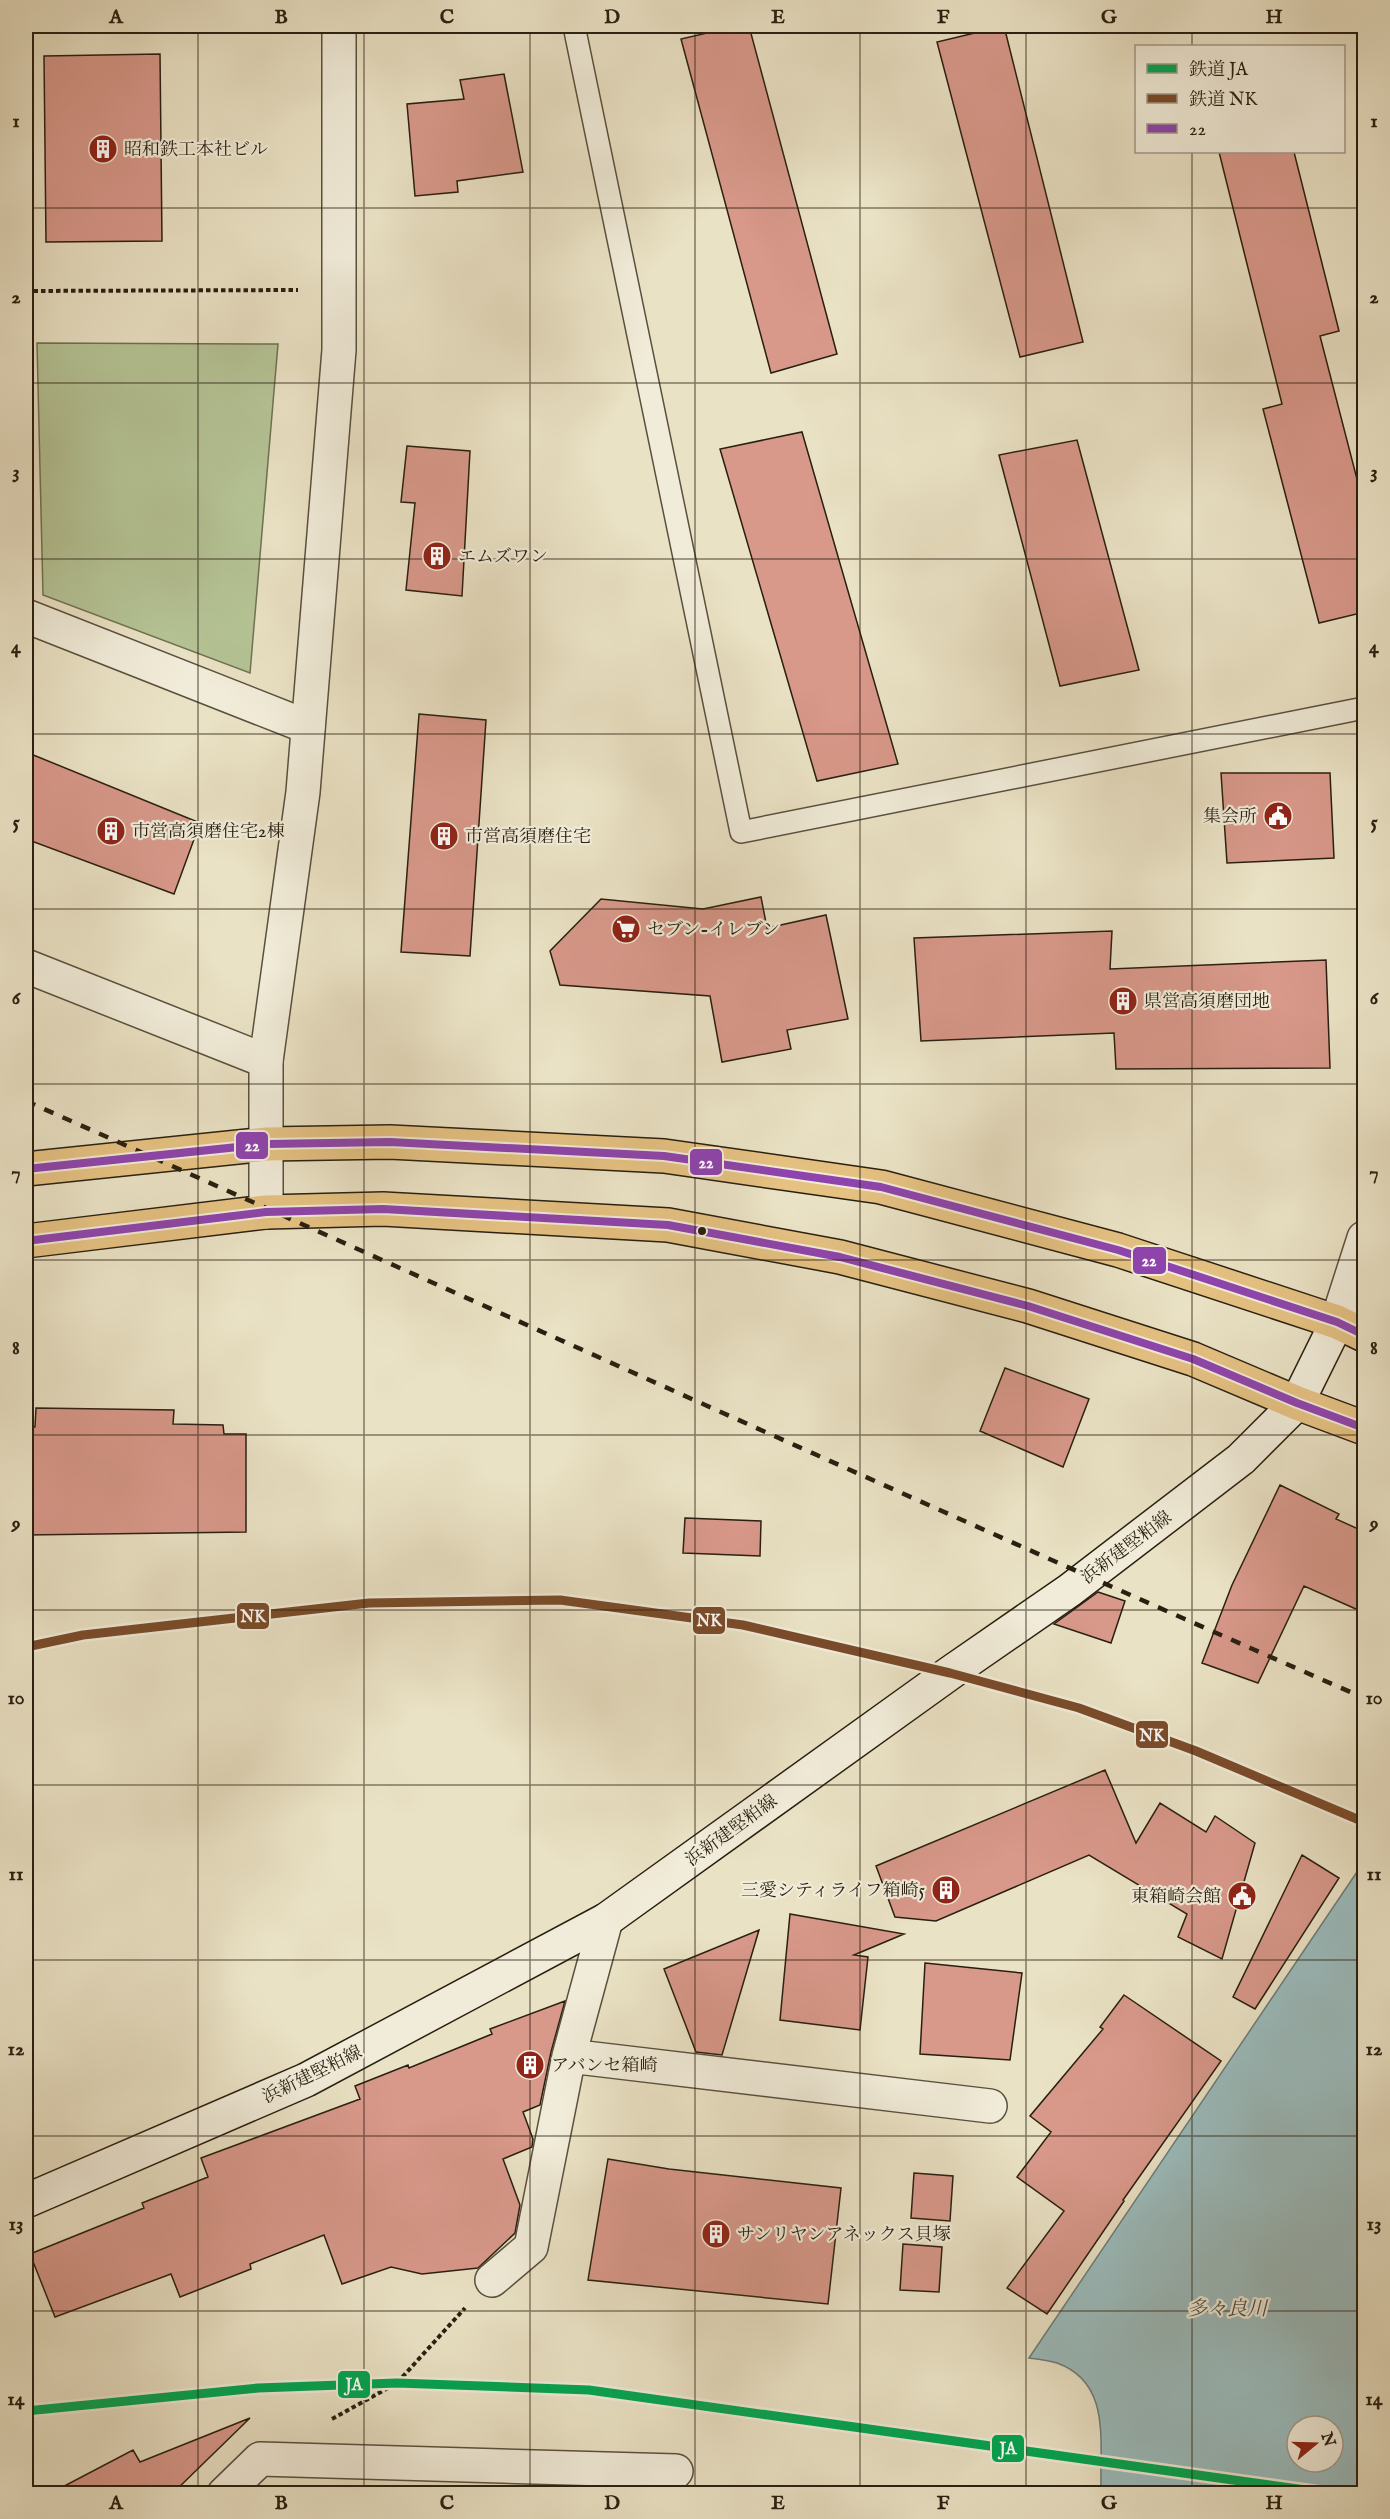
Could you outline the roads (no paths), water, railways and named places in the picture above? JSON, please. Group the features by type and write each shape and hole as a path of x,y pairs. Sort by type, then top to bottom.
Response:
{"highway":[{"path":"26,1170 267,1144 390,1142 664,1156 881,1187 1118,1250 1351,1328"},
{"path":"26,1241 266,1212 383,1209 668,1226 840,1257 1028,1306 1182,1355 1297,1403 1365,1428"}],"street":[{"path":"266,1212 266,1061 303,792 339,350 339,26"},
{"path":"26,616 308,727"},
{"path":"26,966 266,1061"},
{"name":"浜新建堅粕線","path":"26,2201 306,2080 606,1920 950,1673 1070,1590 1241,1459 1297,1403 1351,1328 1365,1238"},
{"path":"492,2280 531,2247 569,2056 606,1920"},
{"path":"569,2056 990,2106"},
{"path":"224,2493 260,2459 676,2471 655,2493"}],"lane":[{"path":"574,26 741,832 1365,708"}],"water":[{"name":"多々良川","path":"1364,1865 1364,2493 1099,2493 1101,2431 1094,2398 1086,2383 1074,2372 1057,2363 1029,2358 1361,1866"}],"railway":[{"path":"26,1101 1364,1698"}],"rail line":[{"name":"NK","path":"26,1647 83,1635 369,1603 560,1600 743,1625 950,1673 1079,1708 1196,1751 1364,1822"},
{"name":"JA","path":"26,2411 258,2388 397,2383 589,2390 1334,2494"}],"place":[{"name":"昭和鉄工本社ビル","path":"103,149"},
{"name":"エムズワン","path":"437,556"},
{"name":"集会所","path":"1278,816"},
{"name":"市営高須磨住宅2棟","path":"111,831"},
{"name":"市営高須磨住宅","path":"444,836"},
{"name":"セブン-イレブン","path":"626,929"},
{"name":"県営高須磨団地","path":"1123,1001"},
{"name":"三愛シティライフ箱崎5","path":"946,1890"},
{"name":"東箱崎会館","path":"1242,1896"},
{"name":"アバンセ箱崎","path":"530,2065"},
{"name":"サンリヤンアネックス貝塚","path":"716,2234"}]}
